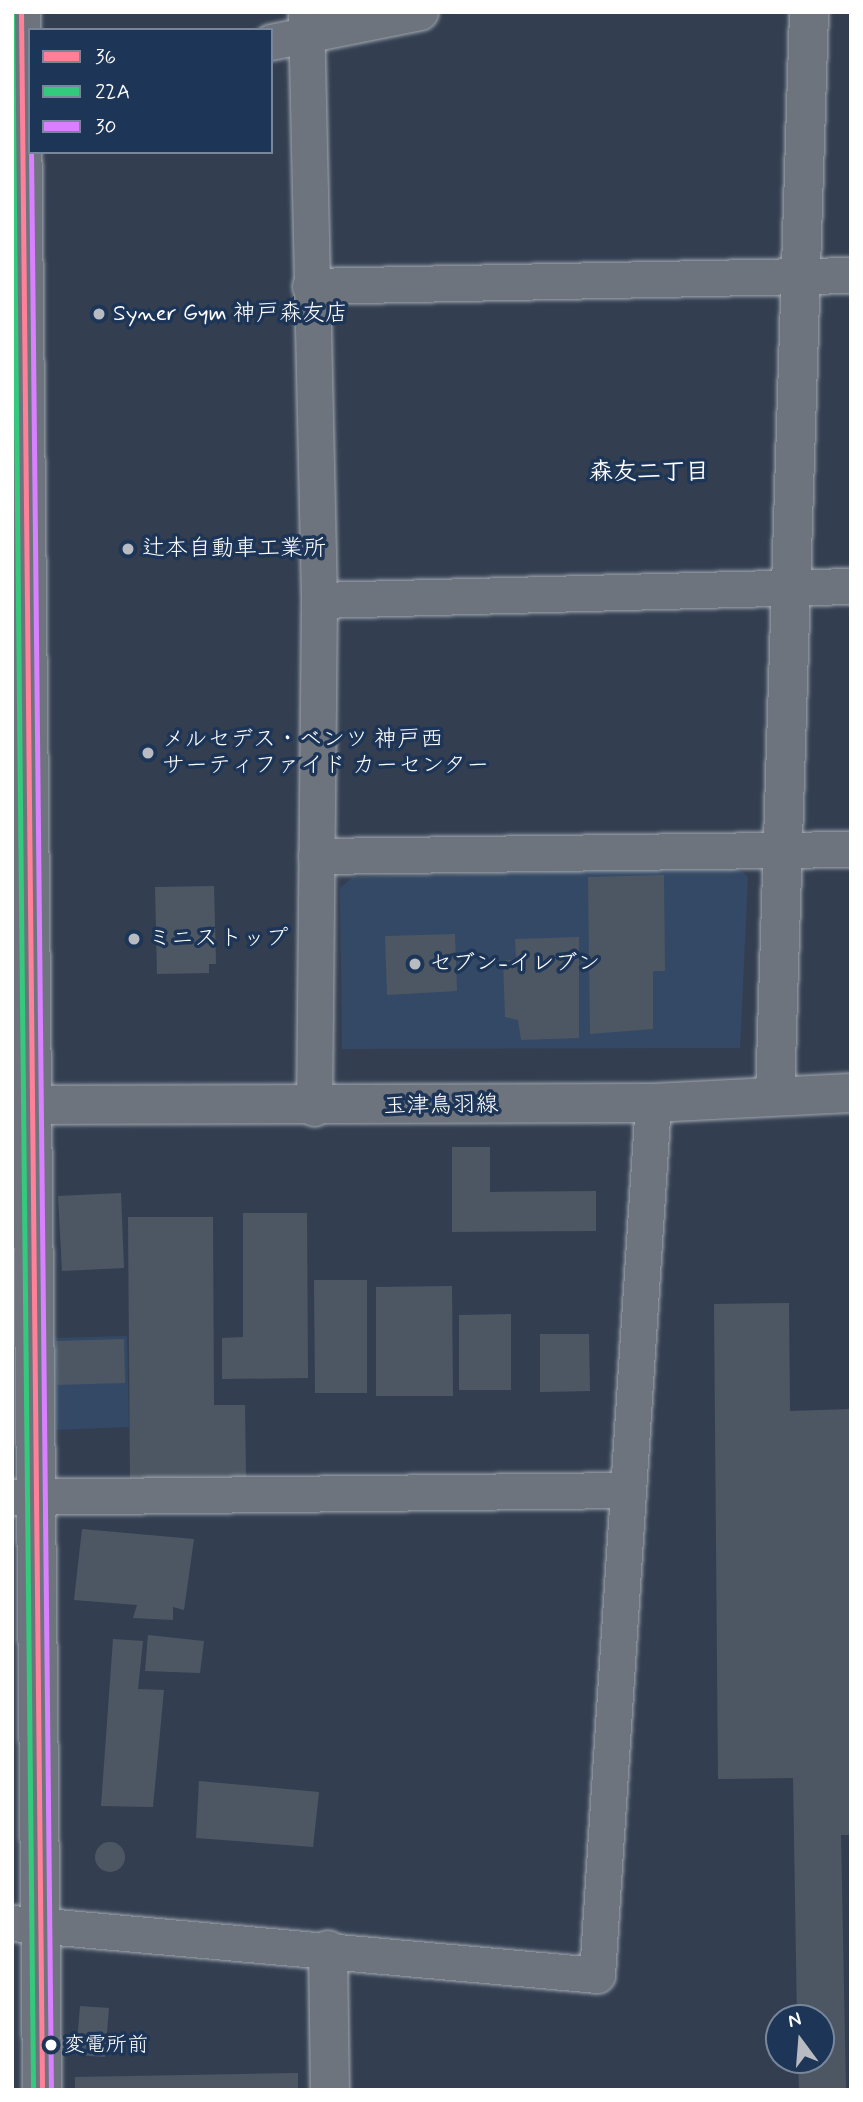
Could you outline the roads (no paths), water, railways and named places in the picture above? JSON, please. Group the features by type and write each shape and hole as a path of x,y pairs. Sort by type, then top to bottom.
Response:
{"main road":[{"path":"21,12 21,1105 26,1924 42,2090"},
{"path":"775,1095 809,12"},
{"name":"玉津鳥羽線","path":"21,1105 314,1108 653,1104 775,1095 851,1093"},
{"path":"328,1950 330,2090"}],"street":[{"path":"273,41 306,24 420,12"},
{"path":"306,24 318,600 314,1108"},
{"path":"310,286 851,275"},
{"path":"318,600 851,586"},
{"path":"316,856 851,849"},
{"path":"26,1924 597,1975 653,1104"},
{"path":"23,1497 627,1490"}],"place":[{"name":"Syner Gym 神戸森友店","path":"99,314"},
{"name":"辻本自動車工業所","path":"128,549"},
{"name":"メルセデス・ベンツ 神戸西 サーティファイド カーセンター","path":"148,753"},
{"name":"ミニストップ","path":"134,939"},
{"name":"セブン-イレブン","path":"415,964"},
{"name":"変電所前","path":"51,2045"}],"district":[{"name":"森友二丁目","path":"649,473"}]}
